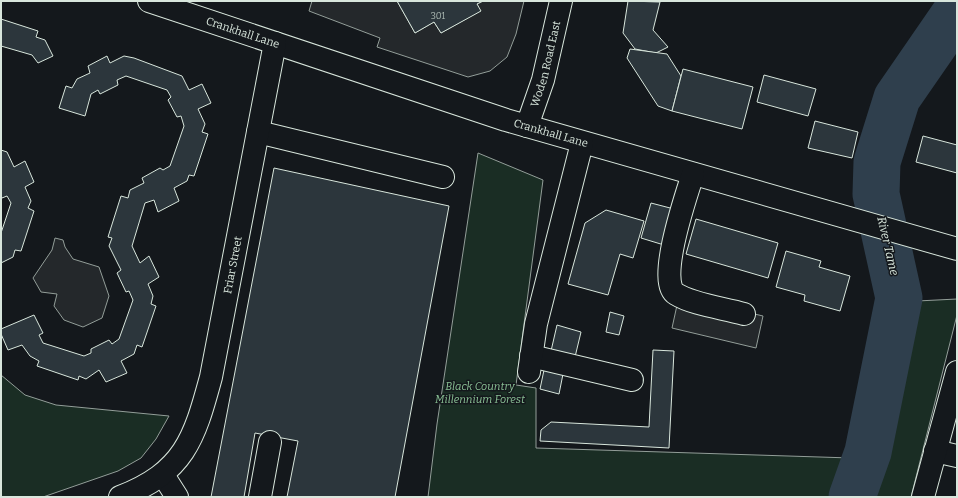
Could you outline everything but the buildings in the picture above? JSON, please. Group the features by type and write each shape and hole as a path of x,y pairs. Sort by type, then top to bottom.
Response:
{"street":[{"name":"Crankhall Lane","path":"149,1 582,143 957,249"},
{"name":"Woden Road East","path":"527,126 543,80 562,1"},
{"name":"Friar Street","path":"120,497 163,475 177,460 187,446 195,430 211,378 275,43"},
{"path":"258,132 443,177"},
{"path":"582,143 536,324 530,364 632,380"},
{"path":"693,174 672,246 670,287 675,294 744,314"},
{"path":"923,497 957,372"},
{"path":"260,497 270,442"},
{"path":"935,451 957,456"},
{"path":"163,475 177,497"}],"green space":[{"name":"Black Country Millennium Forest","path":"478,153 543,180 516,385 536,388 536,448 851,458 839,497 428,497 437,424"},
{"path":"957,299 957,315 911,497 870,497 889,429 917,301"},
{"path":"1,375 25,395 56,405 169,416 156,439 141,458 118,471 43,497 1,497"}],"shaded area":[{"path":"312,1 397,1 415,33 434,22 441,33 480,11 477,4 483,1 524,1 516,34 507,57 490,71 468,77 377,47 380,38 309,11"},
{"path":"55,238 63,240 65,247 73,259 99,267 109,296 102,318 83,327 64,320 54,306 57,294 41,292 33,278 52,250"},
{"path":"679,296 763,316 756,348 672,328"}],"waterway":[{"name":"River Tame","path":"852,497 868,452 899,298 876,194 877,162 897,98 957,11"}]}
